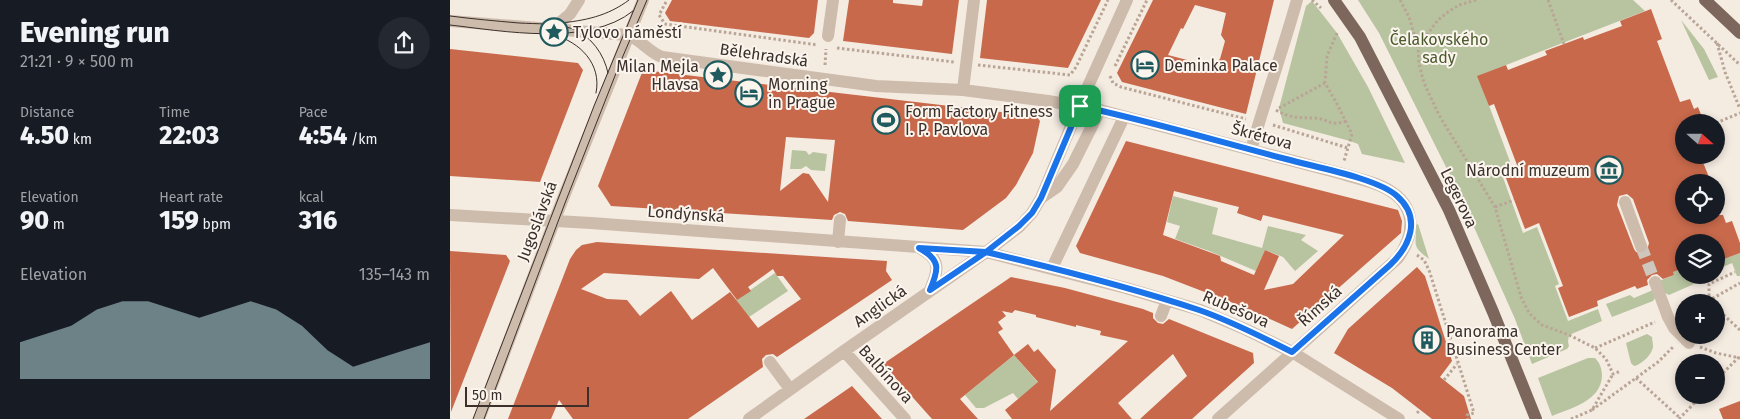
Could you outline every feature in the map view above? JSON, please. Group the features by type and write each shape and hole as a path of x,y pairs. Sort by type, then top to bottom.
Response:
{"main road":[{"name":"Legerova","path":"1334,0 1360,37 1449,210 1536,419"},
{"path":"1705,0 1735,23 1740,33"}],"street":[{"path":"552,29 570,14 579,0"},
{"name":"Jugoslávská","path":"479,419 627,35 643,0"},
{"path":"828,41 833,0"},
{"path":"963,90 974,0"},
{"name":"Anglická","path":"749,419 986,252 1019,226 1032,213 1041,198 1127,0"},
{"path":"1251,150 1268,89 1281,55 1297,0"},
{"name":"Bělehradská","path":"450,21 627,35 638,40 652,53 662,57 823,80 876,86 963,90 1034,98 1080,106"},
{"name":"Škrétova","path":"1080,106 1372,183 1387,189 1397,196 1408,209 1412,230"},
{"path":"1041,198 1058,187 1068,172 1100,110"},
{"path":"1052,268 1124,117"},
{"path":"1625,202 1641,246"},
{"name":"Londýnská","path":"450,215 591,223 986,252"},
{"path":"838,242 840,220"},
{"name":"Římská","path":"1218,419 1398,258 1412,230"},
{"path":"919,248 931,254 936,264 936,276 930,290"},
{"name":"Rubešova","path":"986,252 1052,268 1200,310 1292,352 1399,419"},
{"path":"1655,282 1668,317 1675,329"},
{"path":"1161,316 1167,300"},
{"name":"Balbínova","path":"844,351 905,419"},
{"path":"770,362 790,389"}],"path":[{"path":"666,2 659,15 665,24 828,41 966,64 1070,75 1076,67 1108,0"},
{"path":"1147,0 1109,77 1113,83 1121,87 1247,120 1250,110"},
{"path":"1312,0 1324,12"},
{"path":"1400,0 1409,18 1418,47 1419,64 1424,83 1439,115 1495,207 1521,297 1529,313 1542,325 1569,335 1595,348 1606,359 1613,374"},
{"path":"1418,47 1443,16 1459,6 1476,0"},
{"path":"1548,0 1564,44"},
{"path":"1671,0 1740,65"},
{"path":"1339,173 1352,134 1324,83 1327,56 1337,31 1341,37"},
{"path":"823,80 828,41"},
{"path":"1717,43 1725,72 1740,108"},
{"path":"1324,83 1276,110 1285,116 1304,119 1316,118 1331,124 1346,121"},
{"path":"1725,119 1740,113"},
{"path":"1273,126 1348,148"},
{"path":"1495,207 1514,200"},
{"path":"1416,254 1424,260 1429,270 1474,413 1467,416 1468,419"},
{"path":"1708,294 1709,284 1735,272"},
{"path":"1721,294 1740,283"},
{"path":"1725,316 1740,330"},
{"path":"1595,348 1668,317"},
{"path":"1571,419 1592,410 1681,344"},
{"path":"1695,344 1716,353 1739,357"},
{"path":"1725,371 1739,357"},
{"path":"1444,380 1458,363"},
{"path":"1445,371 1449,374"},
{"path":"1592,410 1613,374 1621,371"},
{"path":"1636,378 1679,418 1693,404"}],"green space":[{"name":"Čelakovského sady","path":"1358,0 1633,0 1645,11 1478,76 1512,167 1501,172 1523,233 1537,227 1559,284 1555,286 1568,321 1598,309 1602,321 1569,335 1569,346 1567,349 1532,364 1515,319 1457,189 1379,33"},
{"name":"Čelakovského sady","path":"1312,1 1337,33 1368,87 1405,163 1362,154 1358,144 1283,123 1279,108 1306,6"},
{"path":"1681,20 1704,49 1718,77 1709,80"},
{"path":"792,150 806,151 809,155 813,152 827,154 825,171 811,170 806,166 801,169 790,169"},
{"path":"1173,196 1218,208 1212,234 1262,248 1268,226 1306,235 1301,240 1318,251 1295,271 1283,257 1265,250 1256,271 1175,239 1180,226 1167,222"},
{"path":"1418,224 1429,259 1419,251 1416,244 1416,225"},
{"path":"1740,253 1740,276 1737,276 1732,263 1725,266 1725,259"},
{"path":"1675,271 1675,284 1694,284 1669,295 1665,293 1659,281 1674,275 1673,272"},
{"path":"775,273 788,291 749,317 736,300"},
{"path":"1653,290 1655,298 1653,301 1612,317 1606,304 1630,295 1634,298"},
{"path":"1647,334 1652,337 1653,346 1651,352 1640,364 1634,366 1631,363 1626,343"},
{"path":"1014,355 1040,385 1018,399 1013,393 984,408 976,408 965,395"},
{"path":"1588,358 1595,358 1601,369 1602,376 1596,392 1584,402 1552,416 1538,378"}],"building":[{"path":"672,0 818,0 814,33 809,38 670,21 665,13"},
{"path":"849,0 893,0 893,3 922,6 923,0 959,0 952,54 843,41"},
{"path":"987,0 1101,0 1068,68 980,58"},
{"path":"1153,0 1274,0 1246,114 1122,82 1117,73","holes":["1195,5 1226,13 1221,35 1225,41 1220,59 1210,66 1168,55"]},
{"path":"1651,9 1662,39 1657,41 1680,102 1690,99 1694,109 1698,107 1701,114 1675,114 1675,164 1704,164 1708,174 1675,174 1675,224 1725,224 1725,220 1726,223 1732,221 1740,243 1740,253 1725,259 1725,234 1675,234 1674,275 1663,279 1657,274 1652,275 1647,280 1648,285 1637,289 1635,286 1597,301 1598,306 1569,317 1558,288 1563,286 1539,223 1525,229 1503,170 1517,165 1494,104 1489,106 1477,76 1506,65 1508,70 1547,55 1545,51 1583,37 1584,40 1622,26 1620,21","holes":["1627,194 1633,199 1649,243 1647,251 1643,254 1636,252 1634,249 1617,205 1619,196"]},
{"path":"450,49 578,63 583,70 540,182 450,176"},
{"path":"643,70 1036,116 1040,121 1033,153 1016,185 1006,198 963,230 848,221 845,214 840,212 834,215 832,220 611,206 598,186","holes":["786,137 835,140 828,202 809,174 803,173 780,191"]},
{"path":"1126,141 1398,210 1402,221 1401,233 1292,329 1241,306 1163,276 1080,253 1076,246","holes":["1174,191 1239,207 1237,213 1261,221 1263,215 1344,235 1293,284 1264,290 1279,256 1265,250 1254,275 1221,261 1220,256 1163,235"]},
{"path":"597,242 887,261 886,271 892,280 777,357 773,354 766,355 762,359 763,367 688,419 573,419 559,400 551,419 508,419 570,259 582,245","holes":["713,268 737,300 751,291 748,287 773,269 777,276 783,276 801,299 758,328 730,292 692,320 671,291 640,316 627,300 607,299 581,289 604,273 699,279"]},
{"path":"450,251 506,255 510,261 451,412"},
{"path":"1417,267 1425,276 1452,361 1440,377 1464,396 1471,419 1432,419 1392,388 1334,353 1348,329"},
{"path":"1011,277 1065,288 1143,309 1153,313 1153,318 1158,323 1163,324 1169,319 1253,353 1254,363 1192,419 1140,419 1187,376 1173,354 1118,403 1132,419 1012,419 1005,410 1038,382 1014,355 960,399 978,419 932,419 883,364","holes":["1015,310 1076,327 1076,325 1101,331 1100,335 1128,341 1050,411 1056,370 1038,349 1034,352 1028,344 1014,355 998,332 1003,329 998,322 1006,316 1002,311 1012,313"]},
{"path":"852,386 882,419 804,419"},
{"path":"1740,401 1740,419 1723,419 1719,409"}],"tunnel":[{"path":"1641,246 1655,282"}],"tram line":[{"path":"559,23 596,17 621,6 629,0"},
{"path":"473,419 594,106 638,0"},
{"path":"484,419 565,203 647,0"},
{"path":"450,25 519,33 569,33 593,29 614,22 633,11"},
{"path":"450,16 553,25 573,29 586,36 596,46 608,73"},
{"path":"554,35 572,43 587,56 596,73 596,93"}],"place":[{"name":"Tylovo náměstí","path":"554,32"},
{"name":"Deminka Palace","path":"1145,65"},
{"name":"Milan Mejla Hlavsa","path":"718,75"},
{"name":"Morning in Prague","path":"749,93"},
{"name":"Form Factory Fitness I. P. Pavlova","path":"886,120"},
{"name":"Národní muzeum","path":"1609,170"},
{"name":"Panorama Business Center","path":"1427,340"}],"route":[{"path":"1080,106 1041,198 1032,213 1019,226 986,252 919,248 931,254 936,264 936,276 930,290 986,252 1126,288 1200,310 1292,352 1398,258 1412,230 1408,209 1403,203 1387,189 1372,183 1080,106"}]}
